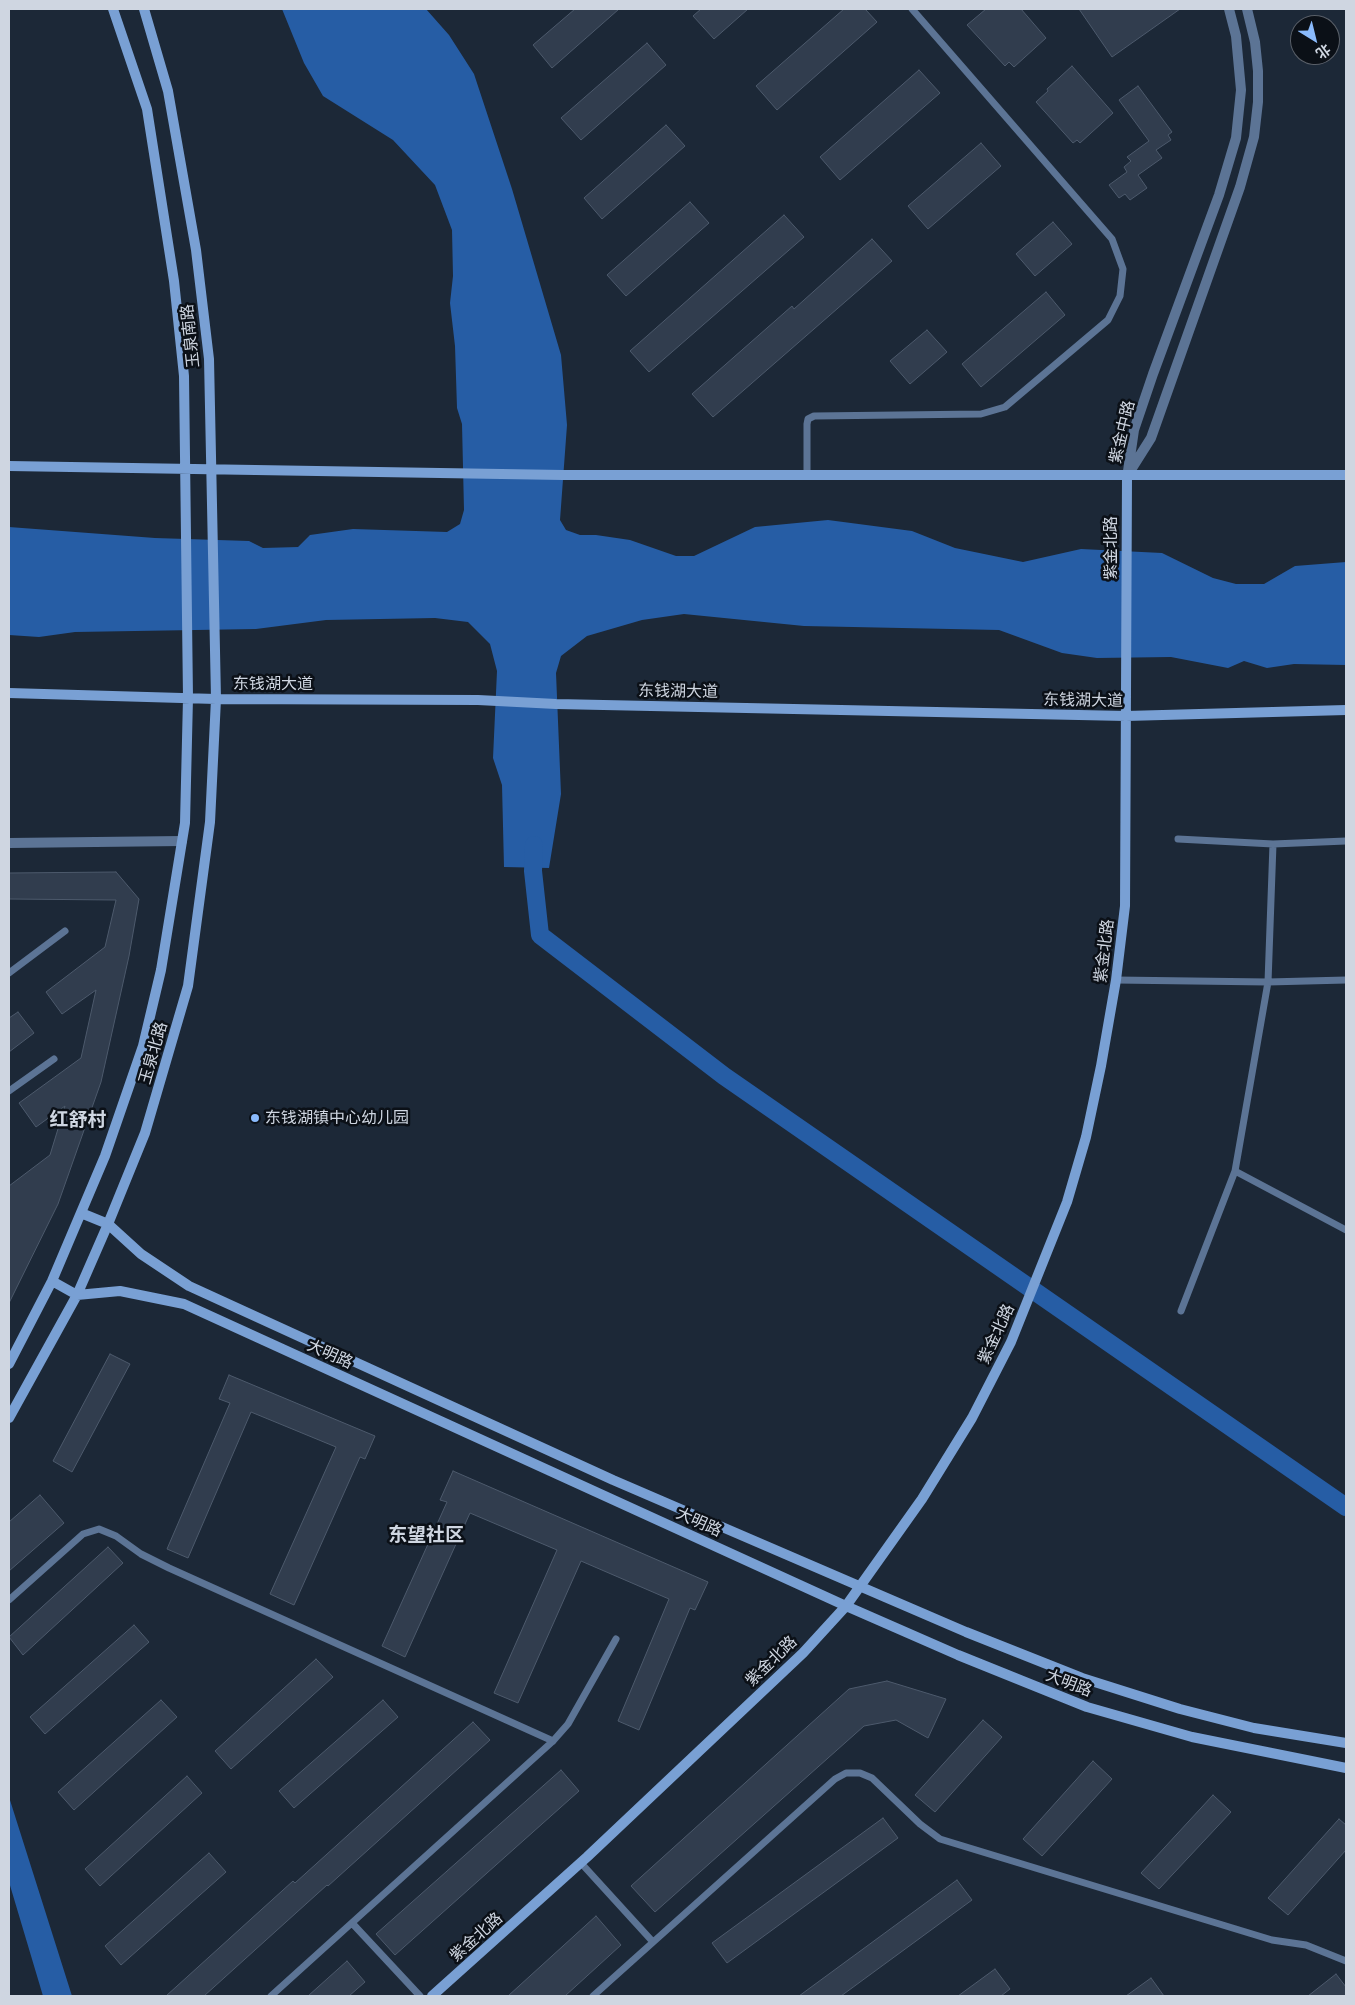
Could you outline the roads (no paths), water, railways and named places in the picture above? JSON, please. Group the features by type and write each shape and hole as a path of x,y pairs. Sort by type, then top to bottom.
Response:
{"street":[{"name":"玉泉南路","path":"113,9 146,109 174,281 184,376 188,661"},
{"name":"玉泉南路","path":"144,9 168,91 196,250 209,359 216,666"},
{"name":"紫金中路","path":"1127,476 1134,430 1219,195 1236,138 1241,90 1236,36 1229,9"},
{"name":"紫金中路","path":"1127,476 1151,438 1240,187 1254,137 1258,102 1258,71 1255,42 1247,9"},
{"path":"9,466 563,475 1346,475"},
{"name":"紫金北路","path":"432,1996 581,1863 803,1653 846,1606 922,1499 962,1434 1011,1342 1067,1202 1086,1137 1116,980 1124,906 1125,526 1127,476"},
{"name":"玉泉北路","path":"9,1364 52,1281 81,1213 105,1156 143,1046 161,970 185,823 188,661"},
{"name":"玉泉北路","path":"9,1418 77,1295 108,1224 145,1133 188,986 210,822 216,666"},
{"name":"东钱湖大道","path":"9,693 216,699 478,700 556,704 1126,716 1346,710"},
{"path":"9,843 182,841"},
{"name":"大明路","path":"81,1213 108,1224 141,1254 189,1286 613,1480 860,1587 1082,1678 1254,1728 1346,1743"},
{"path":"52,1281 77,1295"},
{"name":"大明路","path":"77,1295 120,1291 184,1304 846,1606 958,1655 1088,1707 1192,1737 1346,1768"}],"lane":[{"path":"807,476 808,419 814,416 981,414 1004,407 1108,320 1120,296 1123,268 1112,239 912,9"},
{"path":"1178,839 1273,844 1346,841"},
{"path":"1181,1311 1235,1171 1268,982 1273,844"},
{"path":"9,973 66,931"},
{"path":"1116,980 1268,982 1346,980"},
{"path":"9,1091 54,1059"},
{"path":"1235,1171 1346,1230"},
{"path":"9,1600 83,1534 99,1529 116,1536 141,1554 169,1568 553,1741"},
{"path":"271,1996 553,1741 568,1724 616,1639"},
{"path":"593,1996 835,1779 846,1773 860,1773 872,1778 920,1824 940,1839 1272,1940 1306,1945 1346,1961"},
{"path":"581,1863 653,1942"},
{"path":"352,1923 420,1996"}],"water":[{"path":"282,9 426,9 449,35 474,74 512,189 561,355 567,425 560,520 566,530 580,535 596,535 630,540 676,556 694,556 755,527 828,520 912,531 955,548 1023,562 1081,549 1162,553 1213,578 1236,584 1264,584 1295,566 1346,562 1346,665 1294,664 1267,668 1244,661 1228,668 1171,657 1097,658 1062,653 999,630 804,626 684,614 642,620 587,636 561,656 556,673 561,794 549,868 504,867 502,785 493,758 497,671 490,644 468,622 435,618 326,620 256,629 75,632 39,637 9,635 9,527 155,538 249,541 263,548 298,547 310,535 353,529 447,532 460,524 464,510 462,424 457,408 455,346 450,303 453,276 452,230 435,185 393,140 323,96 304,63"},
{"path":"9,1797 72,1996 43,1996 9,1882"}],"waterway":[{"path":"534,845 533,871 540,935 724,1076 1346,1507"}],"place":[{"name":"东钱湖镇中心幼儿园","path":"255,1118"}],"district":[{"name":"红舒村","path":"78,1120"},
{"name":"东望社区","path":"426,1535"}]}
